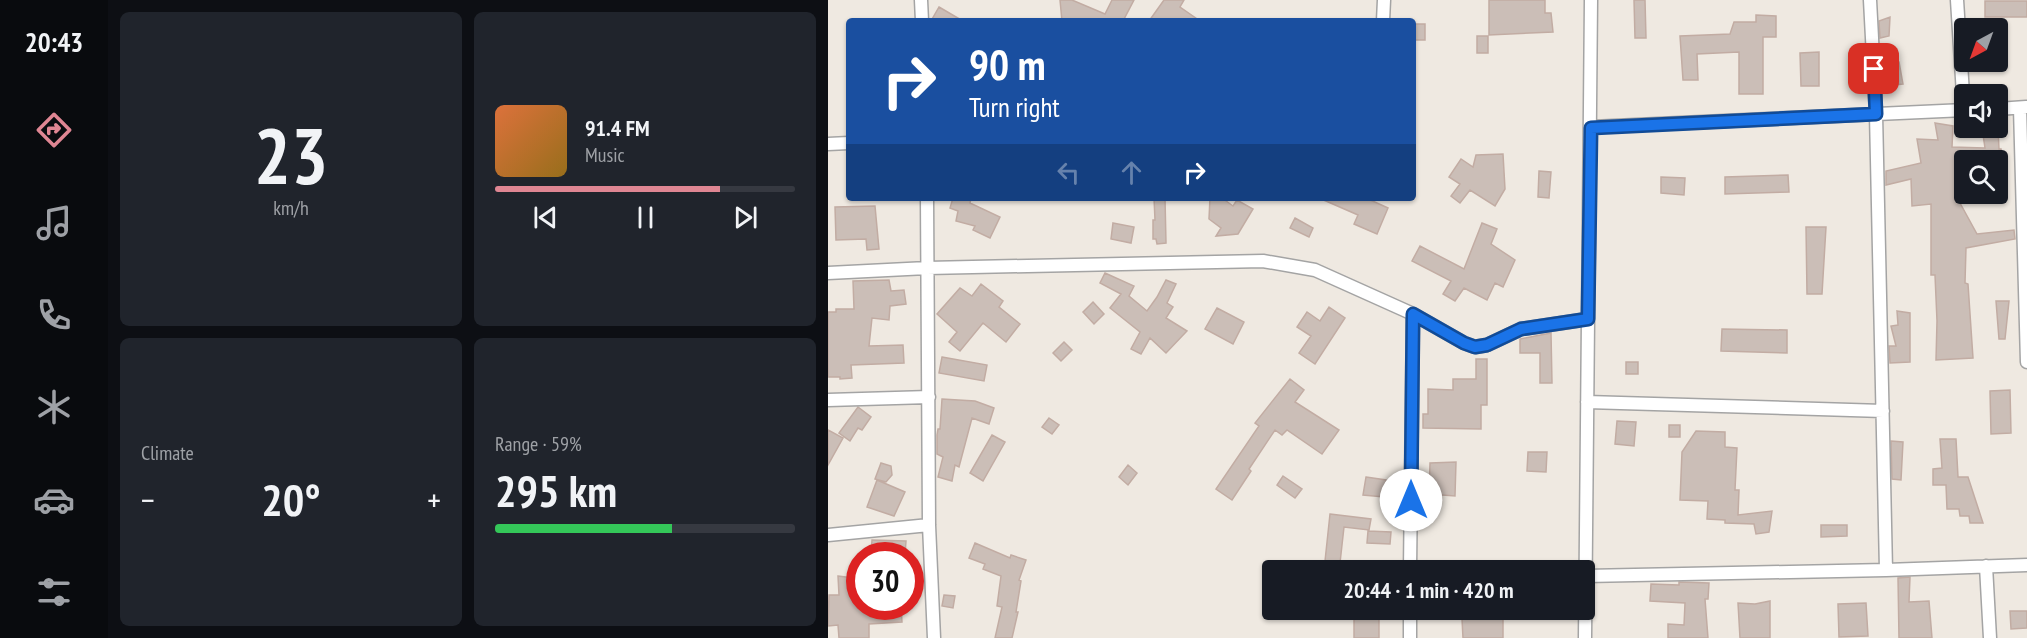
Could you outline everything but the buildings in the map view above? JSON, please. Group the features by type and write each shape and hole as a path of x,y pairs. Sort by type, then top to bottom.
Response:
{"street":[{"path":"921,0 922,18"},
{"path":"1383,18 1384,0"},
{"path":"1586,560 1591,0"},
{"path":"1870,0 1876,114 1886,570"},
{"path":"1958,0 1963,84"},
{"path":"2008,109 2023,108 2027,362"},
{"path":"1591,128 1954,110"},
{"path":"828,144 846,143"},
{"path":"927,201 929,525 934,638"},
{"path":"828,273 927,268 1263,261 1315,270 1413,314 1475,347 1487,345 1521,329 1588,319"},
{"path":"1410,560 1413,314"},
{"path":"828,400 929,397"},
{"path":"1587,402 1883,411"},
{"path":"828,535 929,525"},
{"path":"1595,576 2027,565"},
{"path":"1986,566 1990,638"},
{"path":"1410,620 1410,638"},
{"path":"1585,620 1585,638"}],"route":[{"path":"1411,500 1413,314 1475,347 1487,345 1521,329 1588,319 1591,128 1876,114 1874,69"}]}
